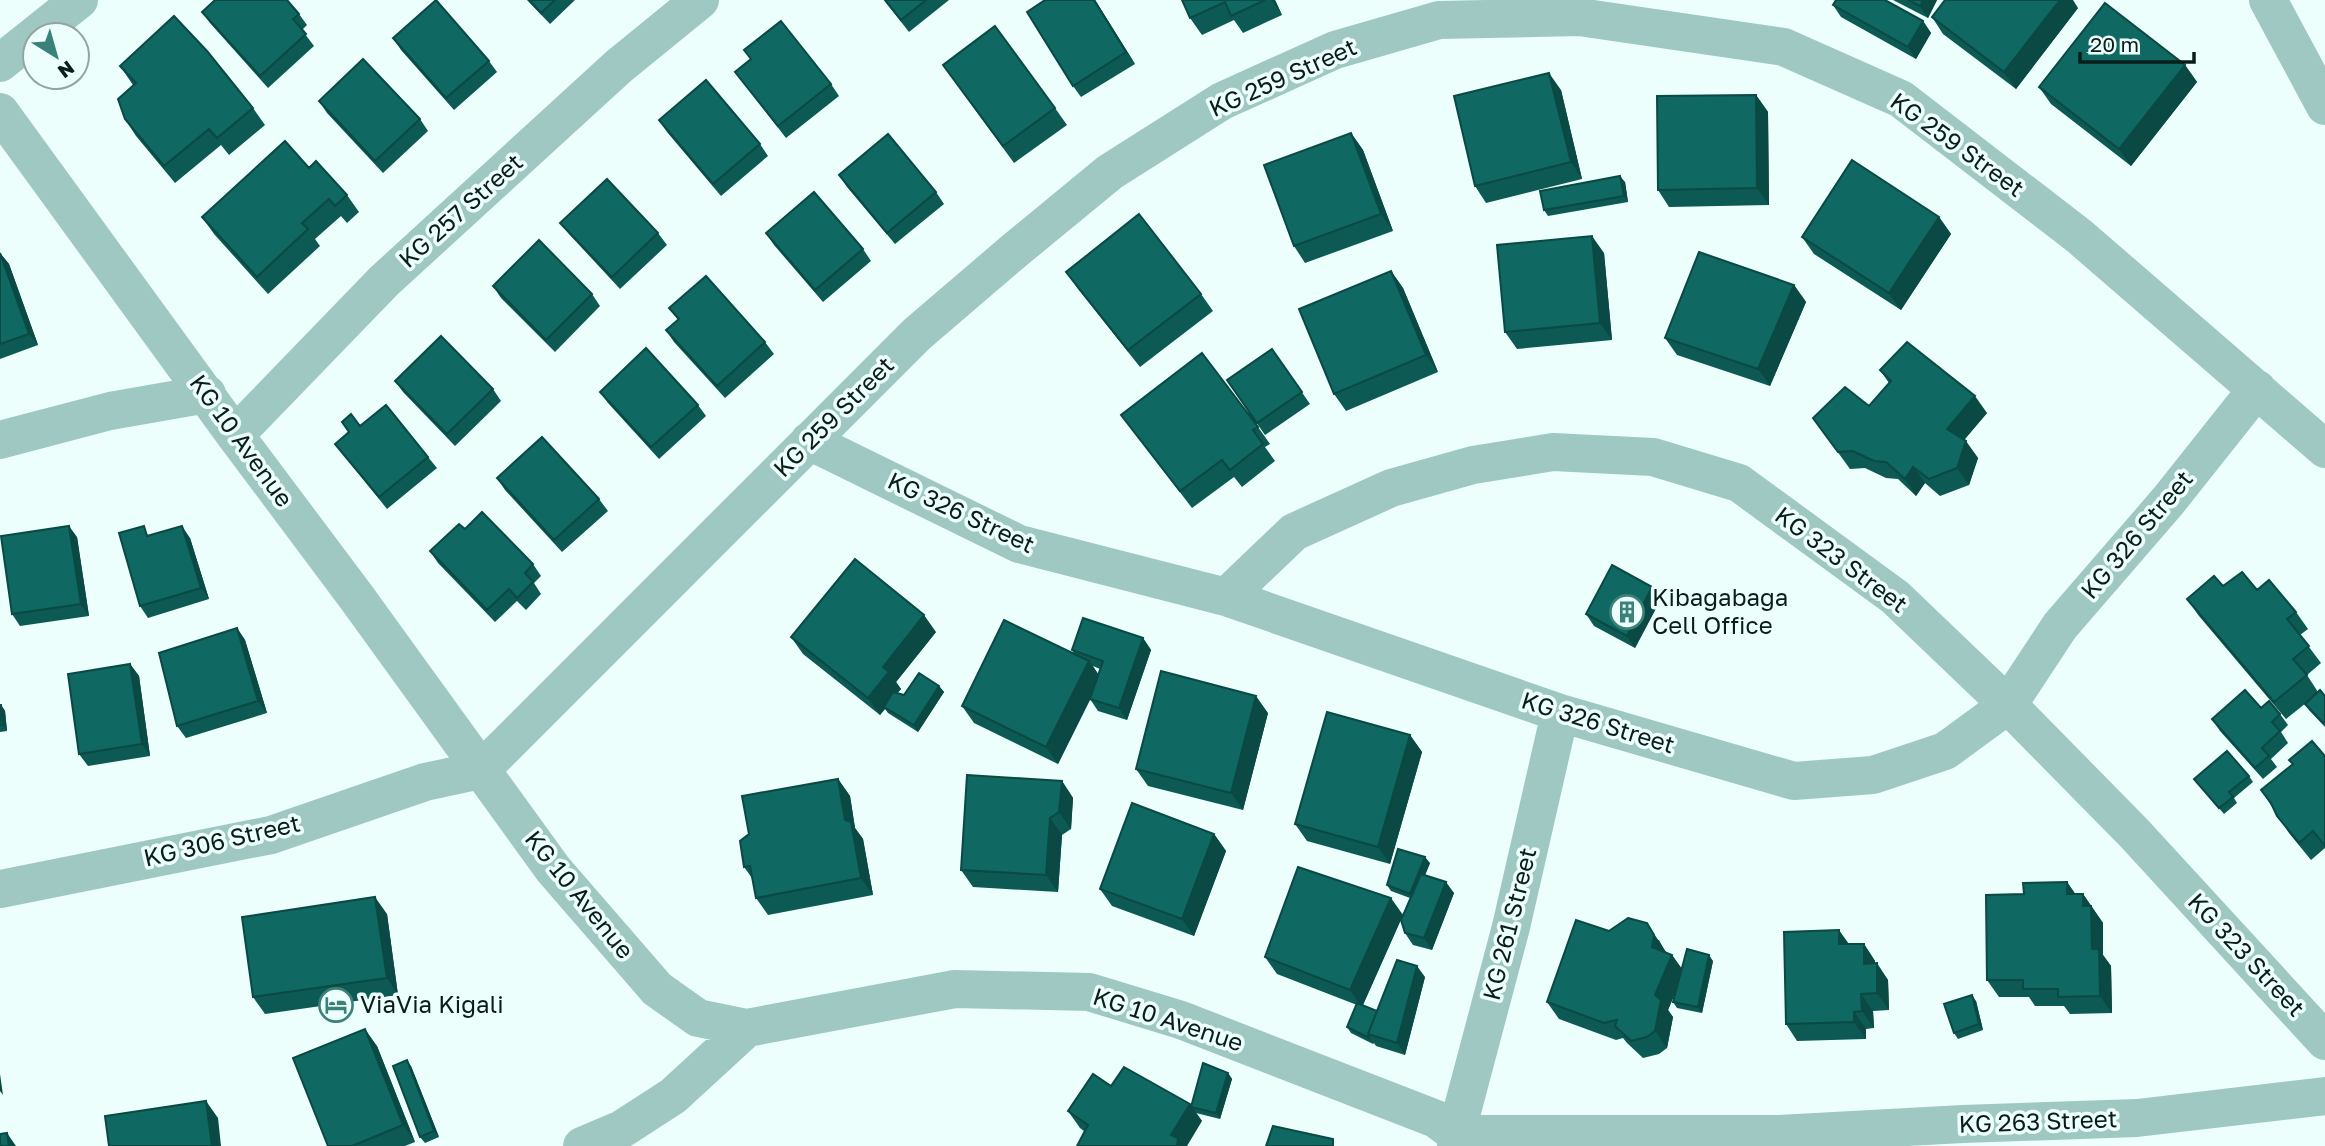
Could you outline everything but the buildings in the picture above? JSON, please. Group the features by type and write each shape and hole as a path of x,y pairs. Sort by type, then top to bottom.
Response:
{"street":[{"path":"0,63 79,0"},
{"name":"KG 257 Street","path":"235,435 384,281 619,66 700,0"},
{"path":"2268,0 2325,106"},
{"name":"KG 259 Street","path":"481,770 917,334 1110,172 1222,101 1335,50 1439,20 1579,17 1784,47 1901,99 2079,236 2325,449"},
{"name":"KG 10 Avenue","path":"0,112 553,869 657,989 698,1018 747,1028 956,989 1089,992 1181,1020 1436,1119 1456,1140"},
{"name":"KG 326 Street","path":"810,441 1019,544 1226,597 1560,713 1794,781 1873,775 1945,751 2008,705 2060,626 2168,501 2258,389"},
{"path":"0,440 110,411 207,394"},
{"name":"KG 323 Street","path":"1226,597 1294,532 1391,488 1473,465 1553,452 1653,457 1739,483 1895,597 2008,705 2134,833 2325,1041"},
{"name":"KG 261 Street","path":"1456,1140 1511,927 1560,713"},
{"name":"KG 306 Street","path":"0,889 271,835 425,782 481,770"},
{"path":"583,1146 622,1129 673,1096 747,1028"},
{"name":"KG 263 Street","path":"1456,1140 1778,1134 2137,1118 2325,1096"}],"place":[{"name":"Kibagabaga Cell Office","path":"1627,612"},
{"name":"ViaVia Kigali","path":"336,1005"}]}
